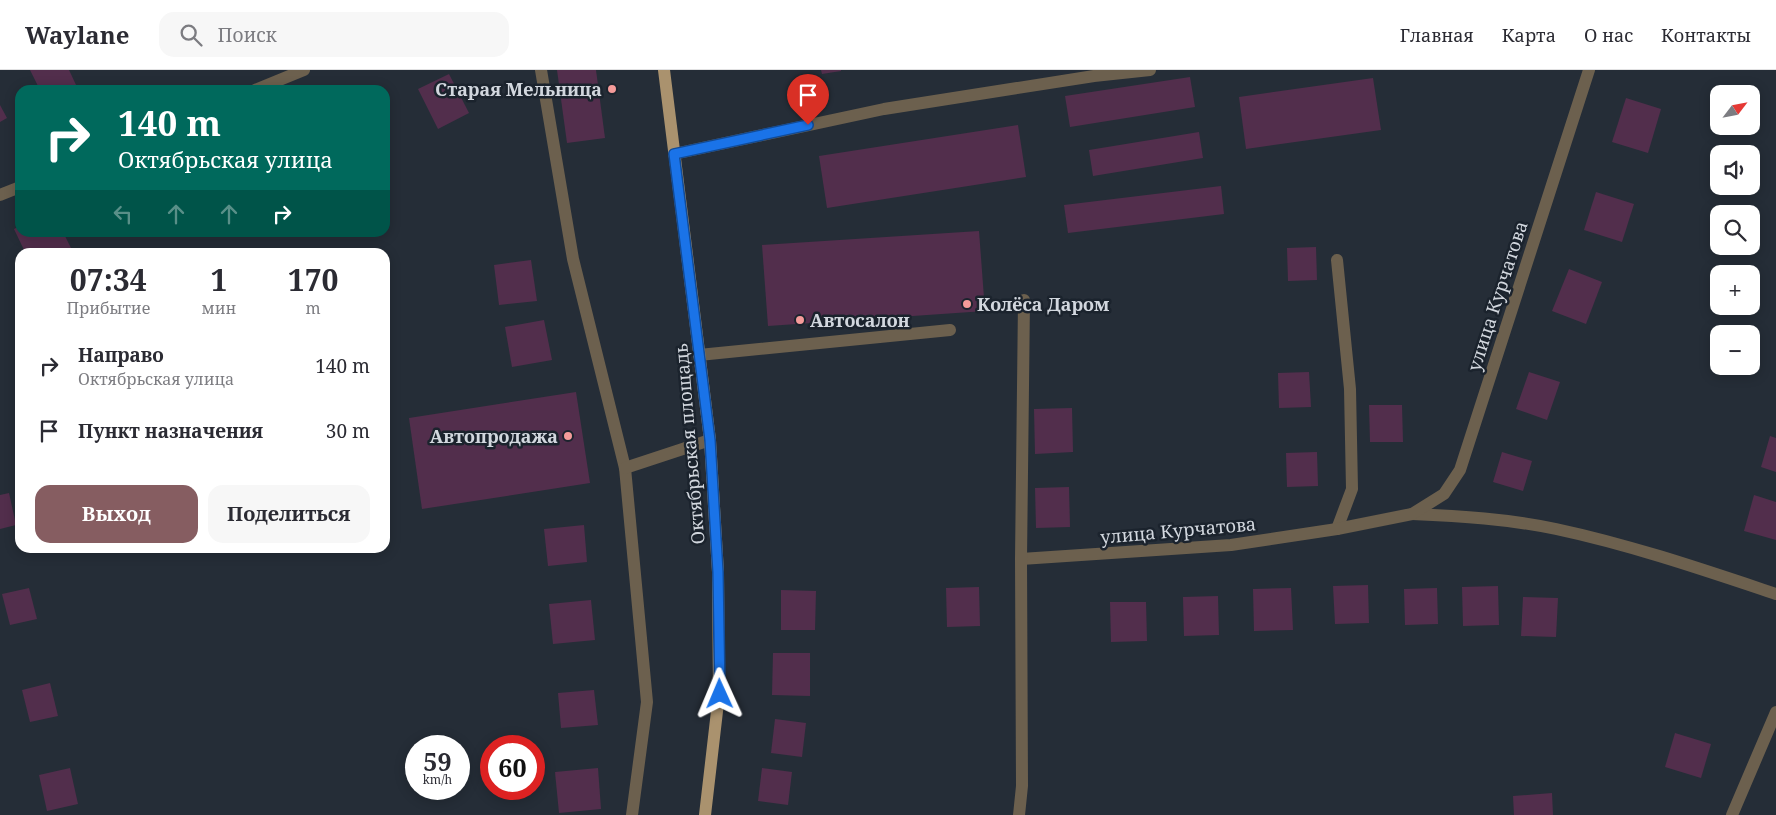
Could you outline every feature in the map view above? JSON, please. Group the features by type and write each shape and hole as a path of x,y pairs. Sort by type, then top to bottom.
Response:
{"main road":[{"name":"Октябрьская площадь","path":"664,70 710,440 718,572 720,694 705,815"}],"street":[{"path":"267,85 304,70"},
{"path":"541,70 572,259 625,468 647,702 632,815"},
{"path":"674,154 884,109 1094,76 1150,70"},
{"name":"улица Курчатова","path":"1412,514 1444,494 1460,470 1589,70"},
{"path":"0,194 15,189"},
{"path":"1337,260 1350,389 1352,489 1337,529"},
{"path":"1019,815 1022,786 1021,559 1024,300"},
{"path":"699,355 950,330"},
{"path":"625,468 710,440"},
{"name":"улица Курчатова","path":"1021,559 1231,545 1337,529 1412,514 1472,516 1555,529 1674,560 1776,594"},
{"path":"1732,815 1776,712"}],"building":[{"path":"30,70 69,70 76,85 38,85"},
{"path":"557,70 596,70 605,138 567,143"},
{"path":"821,70 841,70 841,71 822,74"},
{"path":"449,74 469,113 438,129 418,89"},
{"path":"1190,77 1195,107 1070,127 1065,96"},
{"path":"1373,78 1381,130 1246,149 1239,97"},
{"path":"1626,98 1661,109 1648,153 1612,142"},
{"path":"0,105 7,118 0,122"},
{"path":"1018,125 1026,177 827,208 819,156"},
{"path":"1199,132 1203,158 1093,176 1089,150"},
{"path":"1221,186 1224,214 1068,233 1064,205"},
{"path":"1596,192 1634,204 1622,242 1584,230"},
{"path":"979,231 985,311 768,326 762,245"},
{"path":"18,237 66,237 71,248 23,248"},
{"path":"1316,247 1317,280 1288,281 1287,248"},
{"path":"531,260 537,301 499,305 494,265"},
{"path":"1569,269 1602,282 1586,324 1552,311"},
{"path":"544,320 552,360 512,367 505,327"},
{"path":"1309,372 1311,407 1279,408 1278,373"},
{"path":"1529,372 1560,382 1547,420 1516,409"},
{"path":"576,392 590,483 422,509 409,418"},
{"path":"1369,405 1402,405 1403,442 1370,442"},
{"path":"1072,408 1073,452 1035,454 1034,409"},
{"path":"1770,436 1776,438 1776,472 1761,467"},
{"path":"1317,452 1318,486 1287,487 1286,453"},
{"path":"1502,452 1532,461 1523,491 1493,482"},
{"path":"1069,487 1070,527 1036,528 1035,488"},
{"path":"9,493 15,525 0,529 0,495"},
{"path":"1754,495 1776,502 1776,540 1744,531"},
{"path":"584,525 587,562 548,566 544,529"},
{"path":"1368,585 1369,623 1335,624 1333,586"},
{"path":"1498,586 1499,625 1463,626 1462,587"},
{"path":"979,587 980,626 947,627 946,588"},
{"path":"29,588 37,619 10,625 2,594"},
{"path":"1291,588 1293,630 1254,631 1253,589"},
{"path":"1437,588 1438,624 1405,625 1404,589"},
{"path":"781,590 816,591 815,630 781,630"},
{"path":"1218,596 1219,635 1184,636 1183,597"},
{"path":"1523,597 1558,598 1556,637 1521,636"},
{"path":"591,600 595,640 553,644 549,604"},
{"path":"1110,602 1146,602 1147,641 1111,642"},
{"path":"773,653 810,653 810,696 772,695"},
{"path":"50,683 58,716 30,722 22,690"},
{"path":"594,690 598,725 561,728 558,693"},
{"path":"775,719 806,723 802,757 771,753"},
{"path":"1675,733 1711,744 1701,778 1665,767"},
{"path":"70,768 78,804 47,811 39,775"},
{"path":"598,768 601,809 559,813 555,772"},
{"path":"762,768 792,772 788,805 758,801"},
{"path":"1552,793 1553,815 1514,815 1513,796"}],"place":[{"name":"Старая Мельница","path":"612,89"},
{"name":"Колёса Даром","path":"967,304"},
{"name":"Автосалон","path":"800,320"},
{"name":"Автопродажа","path":"568,436"}],"route":[{"path":"720,694 718,572 710,440 674,154 808,125"}]}
